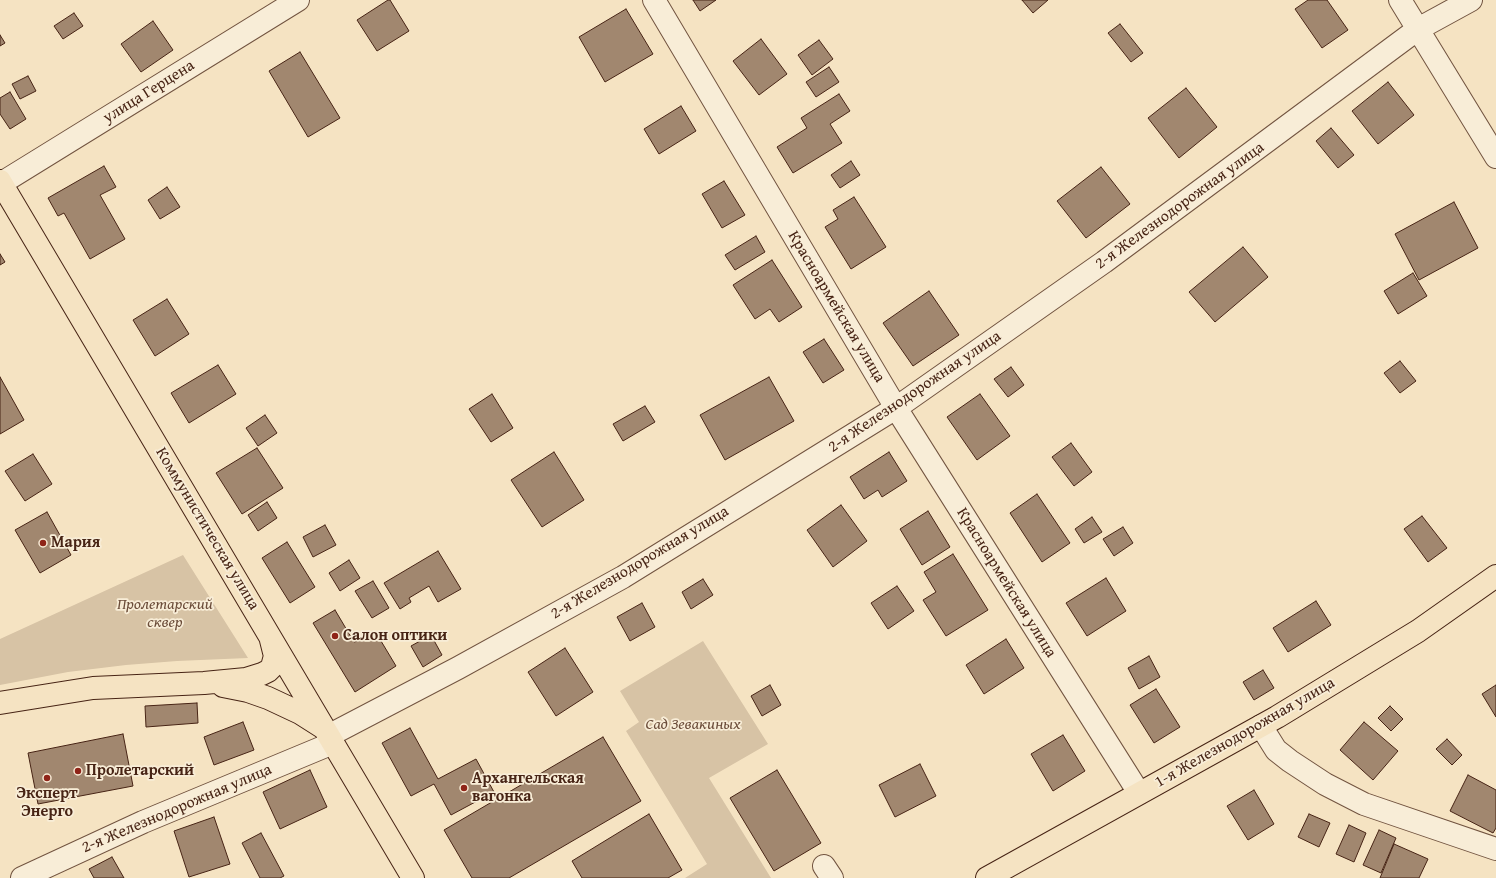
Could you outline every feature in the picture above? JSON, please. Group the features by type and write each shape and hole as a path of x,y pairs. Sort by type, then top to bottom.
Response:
{"main road":[{"name":"Коммунистическая улица","path":"0,183 271,637 412,878"},
{"name":"1-я Железнодорожная улица","path":"987,878 1261,726 1418,631 1496,576"},
{"path":"0,703 93,688 204,683 246,678 268,671 272,667 275,656 271,637"},
{"path":"204,683 248,691 268,698 300,713 328,736"}],"street":[{"name":"улица Герцена","path":"0,183 298,0"},
{"name":"Красноармейская улица","path":"654,0 896,408 1139,793"},
{"path":"1400,0 1496,157"},
{"name":"2-я Железнодорожная улица","path":"22,878 328,736 458,668 623,577 896,408 1104,262 1418,29 1472,0"},
{"path":"1261,726 1276,750 1325,784 1364,804 1496,849"}],"green space":[{"name":"Пролетарский сквер","path":"183,555 248,658 126,665 68,672 0,685 0,639"},
{"name":"Сад Зевакиных","path":"703,641 768,744 709,778 771,878 685,878 707,864 626,731 639,722 620,691"}],"building":[{"path":"390,0 409,31 377,51 357,20"},
{"path":"693,0 716,0 700,11"},
{"path":"1022,0 1048,0 1033,13"},
{"path":"1308,0 1327,0 1348,30 1322,48 1295,9"},
{"path":"626,9 653,54 605,82 579,37"},
{"path":"74,13 83,26 63,39 54,26"},
{"path":"153,21 173,50 141,72 121,44"},
{"path":"1120,24 1143,53 1131,62 1108,33"},
{"path":"0,35 5,43 0,46"},
{"path":"761,39 787,74 759,95 733,61"},
{"path":"819,40 833,59 812,75 798,55"},
{"path":"300,52 340,118 308,137 269,71"},
{"path":"829,67 839,82 816,97 806,82"},
{"path":"28,76 36,91 20,99 12,84"},
{"path":"1388,82 1414,115 1378,144 1352,111"},
{"path":"1186,88 1217,127 1179,158 1148,118"},
{"path":"10,92 26,119 10,129 0,114 0,98"},
{"path":"839,94 850,111 830,124 842,143 793,173 777,147 807,128 801,118"},
{"path":"681,106 696,131 659,154 644,129"},
{"path":"1331,128 1354,155 1338,168 1316,141"},
{"path":"851,161 860,175 840,188 831,175"},
{"path":"104,166 116,187 100,195 125,239 90,259 64,213 58,216 48,198"},
{"path":"1101,167 1130,204 1086,238 1057,201"},
{"path":"724,181 745,215 722,228 702,194"},
{"path":"167,187 180,207 160,219 148,200"},
{"path":"854,197 886,247 851,269 825,227 838,219 833,210"},
{"path":"1454,202 1478,248 1419,280 1395,234"},
{"path":"756,236 765,252 735,270 725,255"},
{"path":"1243,247 1268,277 1215,322 1189,292"},
{"path":"0,254 5,262 0,265"},
{"path":"772,260 802,307 779,322 770,309 755,319 733,285"},
{"path":"1413,273 1427,296 1398,314 1384,291"},
{"path":"929,291 959,335 913,366 883,323"},
{"path":"167,299 189,334 155,356 133,320"},
{"path":"824,339 844,370 823,383 803,352"},
{"path":"1400,361 1416,381 1400,393 1384,373"},
{"path":"218,365 236,394 189,423 171,393"},
{"path":"1011,367 1024,385 1008,397 994,379"},
{"path":"0,377 24,420 0,434"},
{"path":"769,377 794,421 725,460 700,415"},
{"path":"492,394 513,428 491,442 469,409"},
{"path":"980,394 1010,436 977,460 947,417"},
{"path":"645,406 655,422 623,441 613,424"},
{"path":"265,415 277,433 258,446 246,428"},
{"path":"1071,443 1092,472 1074,486 1052,457"},
{"path":"257,448 283,488 242,514 216,473"},
{"path":"554,452 584,500 542,527 511,480"},
{"path":"889,452 907,481 882,497 878,490 864,499 850,477"},
{"path":"33,454 52,484 25,501 5,471"},
{"path":"1037,494 1070,543 1042,562 1010,513"},
{"path":"267,502 277,518 258,531 248,515"},
{"path":"841,505 867,541 833,567 807,530"},
{"path":"928,511 950,547 922,565 900,529"},
{"name":"Мария","path":"47,512 71,555 40,573 15,530"},
{"path":"1422,516 1447,548 1428,562 1404,529"},
{"path":"1092,517 1102,532 1084,543 1075,529"},
{"path":"325,525 336,545 313,557 303,537"},
{"path":"1123,527 1133,543 1114,556 1103,539"},
{"path":"287,542 315,587 290,603 262,558"},
{"path":"438,551 461,589 438,602 429,586 409,598 411,602 400,609 384,583"},
{"path":"953,554 988,610 946,636 923,600 936,592 924,572"},
{"path":"349,560 360,578 340,591 329,573"},
{"path":"1106,578 1126,611 1087,636 1066,603"},
{"path":"703,579 713,595 691,609 682,592"},
{"path":"373,581 389,608 372,618 355,591"},
{"path":"897,586 914,611 888,629 871,603"},
{"path":"1316,601 1331,625 1288,652 1273,628"},
{"path":"642,603 655,627 630,641 617,617"},
{"path":"335,610 354,642 378,636 396,666 355,692 313,623"},
{"path":"431,635 442,655 423,667 411,646"},
{"path":"1006,639 1024,668 984,694 966,665"},
{"path":"565,648 593,692 556,716 528,672"},
{"path":"1149,656 1160,677 1139,689 1128,668"},
{"path":"1263,670 1274,688 1254,700 1243,682"},
{"path":"770,685 781,705 762,716 751,696"},
{"path":"1496,685 1496,717 1482,694"},
{"path":"1156,689 1180,727 1154,743 1130,705"},
{"path":"197,703 198,723 146,727 145,706"},
{"path":"1390,706 1403,719 1391,731 1378,718"},
{"path":"243,722 254,750 214,765 204,737"},
{"path":"1364,722 1398,751 1373,780 1340,750"},
{"path":"410,728 438,779 476,759 494,792 451,815 434,784 411,796 382,743"},
{"path":"123,734 133,786 38,804 28,753"},
{"path":"1063,735 1085,771 1053,791 1031,754"},
{"path":"603,737 641,801 509,878 472,878 444,830"},
{"path":"1447,739 1462,755 1452,765 1436,749"},
{"path":"920,764 936,796 895,817 879,785"},
{"path":"310,770 327,807 280,829 263,792"},
{"path":"777,770 821,843 774,871 730,798"},
{"path":"1468,775 1496,790 1496,828 1493,833 1450,811"},
{"path":"1254,790 1274,824 1248,840 1227,806"},
{"path":"649,814 682,870 668,878 582,878 572,861"},
{"path":"1309,814 1330,823 1319,847 1298,837"},
{"path":"214,817 230,864 189,877 174,831"},
{"path":"1349,825 1366,833 1354,862 1336,854"},
{"path":"1379,830 1396,838 1381,873 1363,865"},
{"path":"261,833 284,876 280,878 260,878 242,843"},
{"path":"1394,844 1428,859 1419,878 1380,878"},
{"path":"112,857 124,878 94,878 89,869"}],"place":[{"name":"Мария","path":"43,543"},
{"name":"Салон оптики","path":"335,636"},
{"name":"Пролетарский","path":"78,771"},
{"name":"Эксперт Энерго","path":"47,778"},
{"name":"Архангельская вагонка","path":"464,788"}]}
